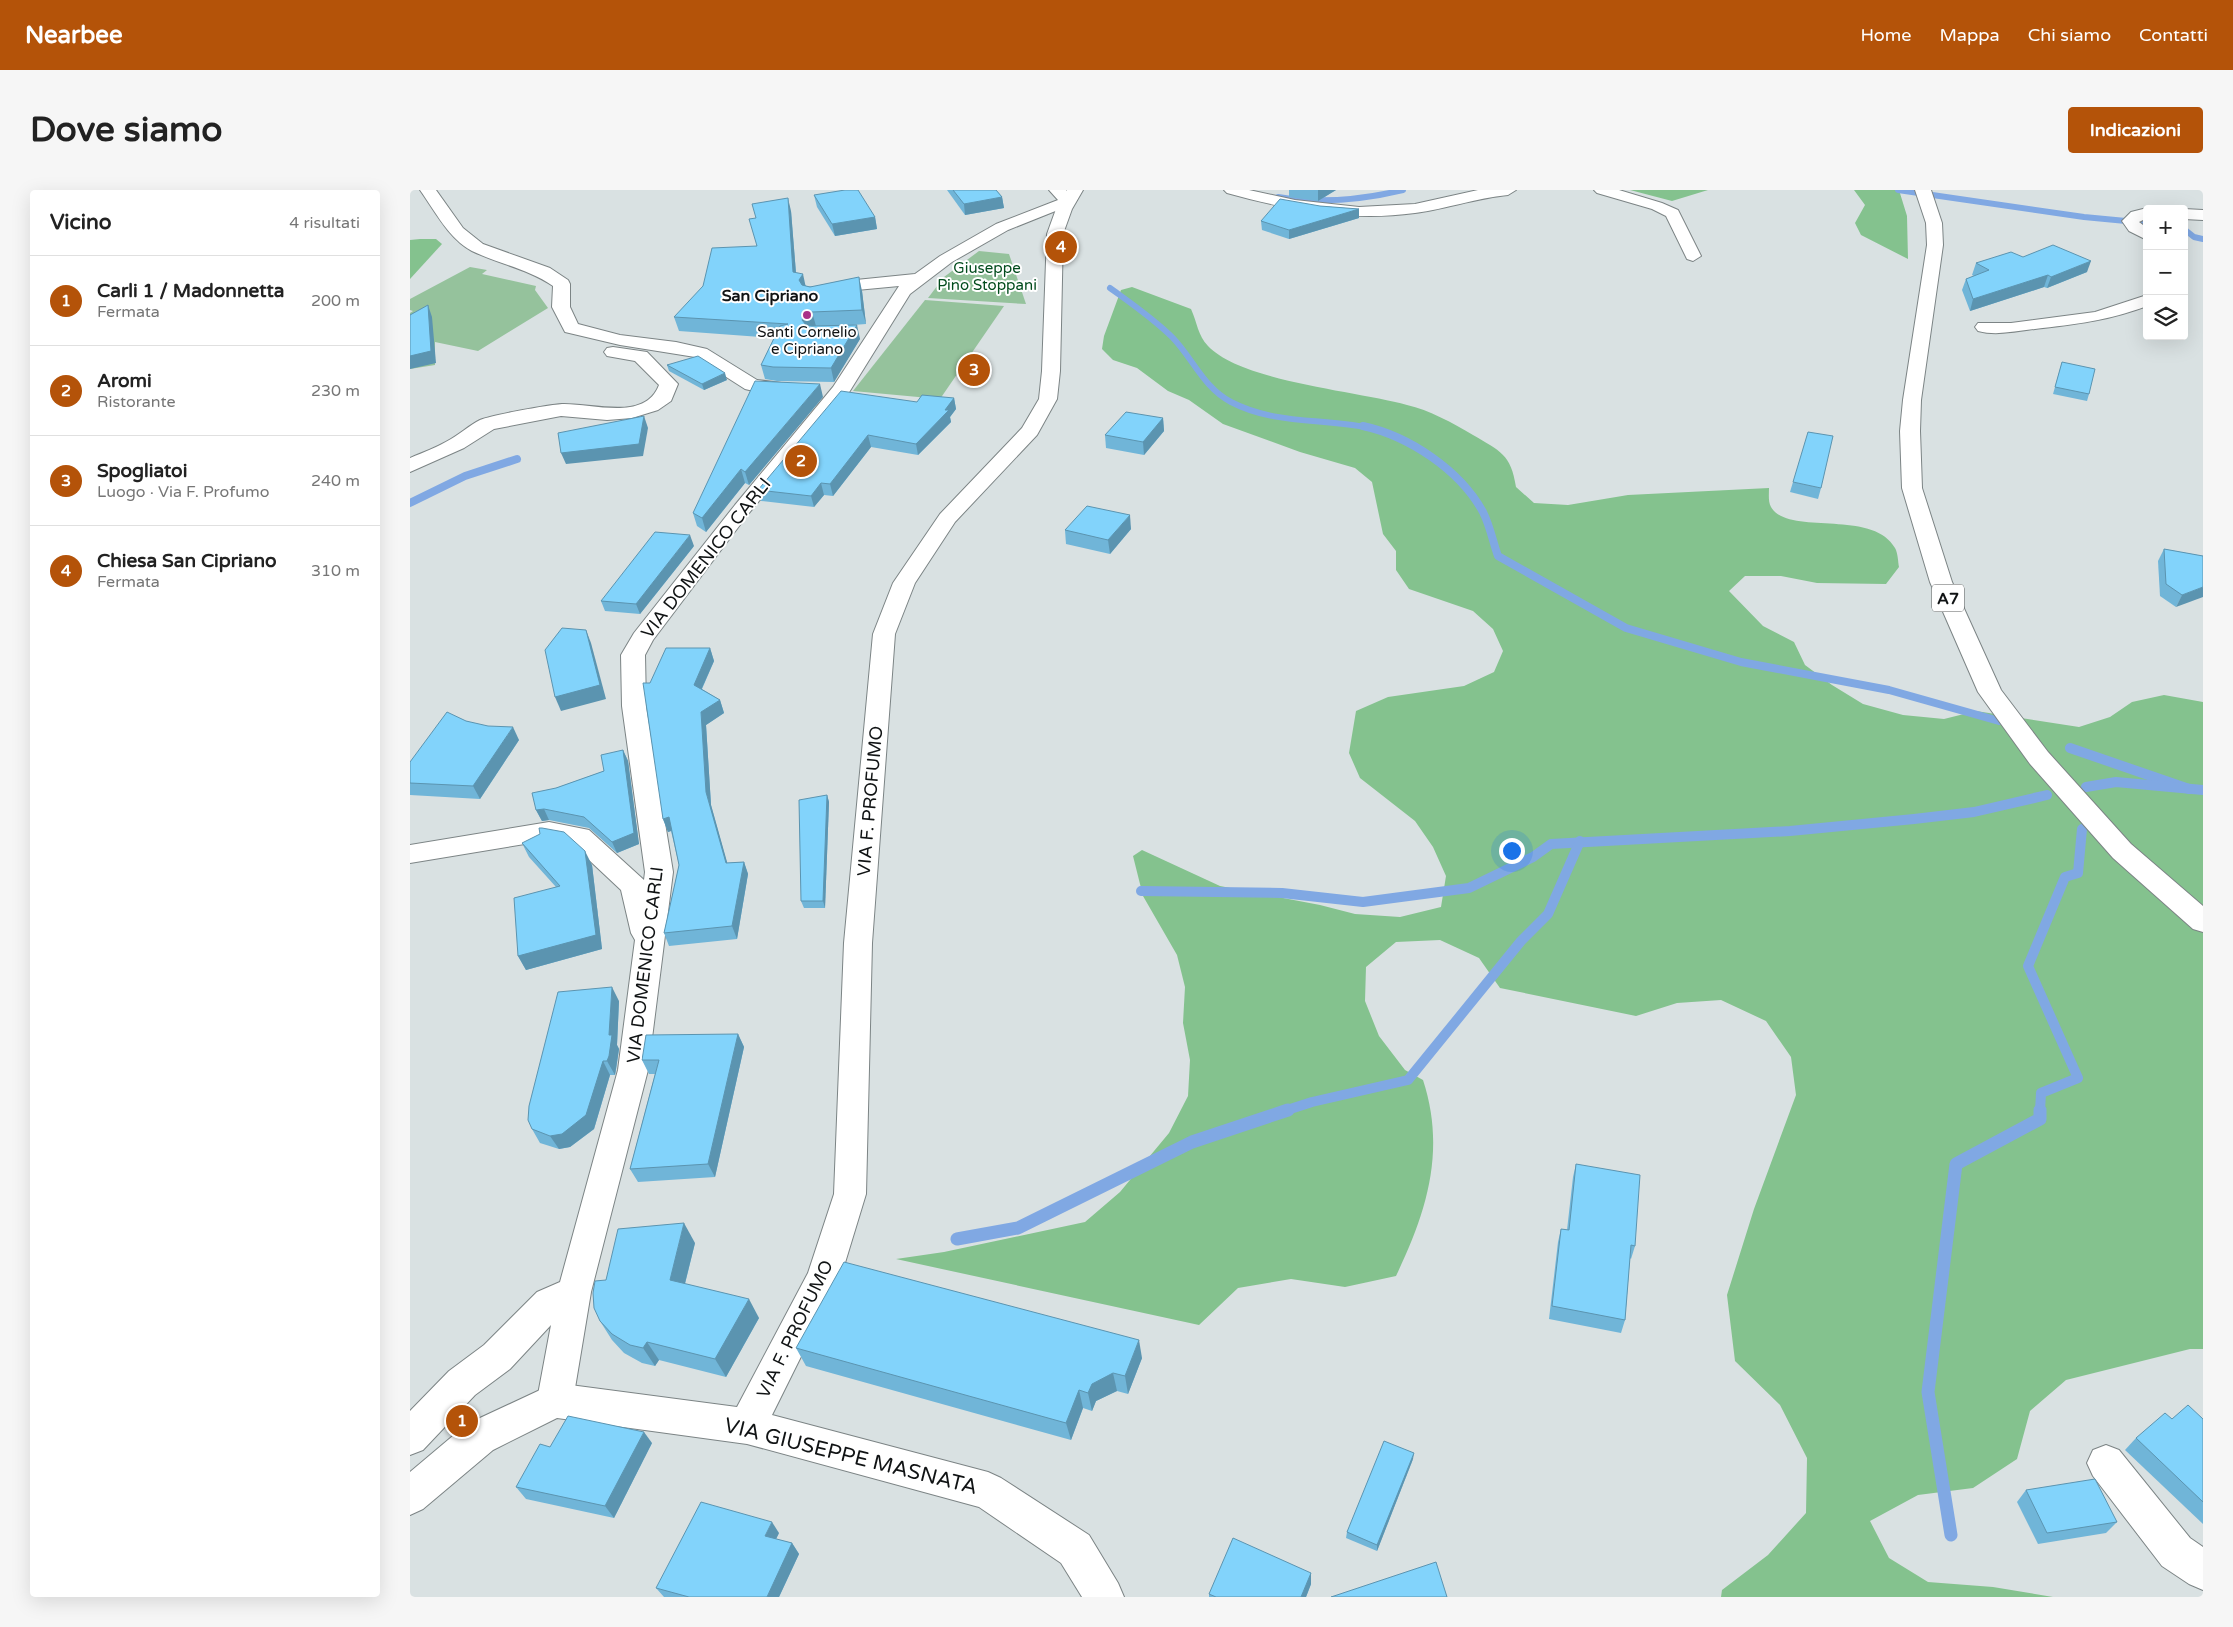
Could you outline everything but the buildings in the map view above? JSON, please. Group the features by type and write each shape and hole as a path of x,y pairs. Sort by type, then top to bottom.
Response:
{"main road":[{"path":"428,190 458,231 477,246 544,272 562,284 550,295 571,328 620,340 676,347 701,353 752,384 777,389 841,390"},
{"path":"1232,190 1279,203 1350,211 1403,210 1508,190"},
{"path":"1602,190 1657,206 1672,213 1693,256"},
{"name":"A7","path":"1923,190 1934,223 1935,245 1912,400 1911,468 1912,488 1941,582 1990,692 2039,758 2122,851 2203,922"},
{"name":"VIA DOMENICO CARLI","path":"555,1400 574,1292 633,1070 659,872 634,706 633,655 642,638 742,508 841,390 903,291 946,259 1002,227 1069,195"},
{"name":"VIA F. PROFUMO","path":"747,1426 824,1276 850,1194 858,943 884,634 904,583 947,518 1030,431 1048,399 1051,371 1055,234 1069,195"},
{"path":"2143,214 2137,215 2130,221 2135,228 2143,233"},
{"path":"2188,214 2203,215"},
{"path":"813,294 846,286 919,279"},
{"path":"1984,326 2011,328 2024,324 2110,314 2143,302"},
{"path":"410,466 457,444 488,424 561,410 580,410 607,414 632,412 651,406 664,397 669,384 641,356 567,342 571,328"},
{"path":"861,332 879,331"},
{"path":"410,854 549,831 580,836 634,886 648,946"},
{"path":"410,1436 462,1383 497,1357 548,1302 574,1292"},
{"path":"410,1496 480,1438 555,1400"},
{"name":"VIA GIUSEPPE MASNATA","path":"555,1400 747,1426 988,1491 1075,1549 1104,1597"},
{"path":"2106,1463 2176,1552 2203,1570"}],"green space":[{"path":"1630,190 1708,190 1672,201"},
{"path":"1854,190 1899,190 1907,216 1908,259 1861,235 1855,223 1865,205"},
{"path":"436,239 442,244 410,279 410,240"},
{"name":"Giuseppe Pino Stoppani","path":"979,251 1009,254 1026,304 928,298 944,277"},
{"path":"470,267 487,270 482,274 536,286 535,290 548,308 478,351 435,342 435,365 410,369 410,313 413,311 410,310 410,299"},
{"path":"1132,287 1191,309 1200,333 1208,346 1224,358 1247,368 1302,384 1415,407 1457,426 1490,445 1503,455 1511,467 1516,487 1534,503 1568,505 1628,495 1769,488 1770,505 1780,516 1812,523 1850,525 1868,529 1884,536 1895,548 1899,567 1886,584 1817,583 1781,576 1745,576 1729,591 1763,626 1794,642 1805,665 1832,685 1863,704 1903,715 1944,719 1976,711 2079,727 2110,717 2132,702 2164,695 2203,702 2203,1349 2190,1349 2066,1380 2030,1411 2017,1459 1973,1488 1918,1495 1870,1521 1889,1558 1928,1582 1993,1587 2053,1597 1721,1597 1722,1590 1768,1555 1806,1513 1807,1458 1780,1405 1735,1361 1727,1295 1754,1209 1796,1095 1791,1057 1766,1021 1721,1000 1677,1003 1636,1016 1500,988 1479,958 1440,940 1396,942 1366,967 1365,1001 1379,1036 1405,1070 1423,1080 1430,1106 1433,1131 1433,1156 1424,1204 1417,1228 1396,1276 1345,1287 1291,1279 1238,1288 1199,1325 896,1259 944,1252 1085,1222 1120,1192 1169,1133 1188,1096 1190,1060 1183,1023 1185,987 1177,955 1143,896 1133,856 1142,850 1220,886 1320,905 1355,914 1400,917 1441,907 1446,876 1433,847 1415,821 1360,778 1349,753 1356,711 1388,697 1464,686 1494,672 1503,651 1493,629 1473,611 1409,589 1396,570 1396,551 1383,534 1372,482 1355,468 1300,452 1223,424 1189,400 1168,391 1137,368 1113,360 1102,349 1104,336 1121,290"},
{"path":"925,300 1004,306 940,399 853,391"}],"waterway":[{"path":"1278,197 1341,200 1403,190"},
{"path":"1898,190 2084,217 2143,223"},
{"path":"2188,232 2194,237 2203,239"},
{"path":"1110,288 1166,331 1213,389 1231,402 1248,409 1282,418 1369,428"},
{"path":"1363,426 1398,438 1415,447 1432,457 1461,482 1483,512 1498,556 1626,628 1741,662 1889,690 1999,721"},
{"path":"410,503 465,476 517,459"},
{"path":"2070,748 2188,789"},
{"path":"2086,787 2116,782 2188,789"},
{"path":"2188,789 2203,790"},
{"path":"1579,842 1790,831 1914,819 1974,812 2047,795"},
{"path":"2040,1111 2041,1093 2078,1078 2028,966 2065,877 2078,873 2082,829"},
{"path":"1141,891 1282,893 1363,902 1469,888 1533,857 1551,844 1579,842"},
{"path":"1284,1111 1312,1102 1408,1080 1521,941 1548,914 1579,842"},
{"path":"957,1239 1018,1228 1192,1142 1288,1110"},
{"path":"1951,1535 1928,1392 1956,1164 2040,1119 2040,1111"}],"place":[{"name":"Chiesa San Cipriano","path":"1061,247"},
{"name":"Santi Cornelio e Cipriano","path":"807,315"},
{"name":"Spogliatoi","path":"974,370"},
{"name":"Aromi","path":"801,461"},
{"name":"Carli 1 / Madonnetta","path":"462,1421"}],"district":[{"name":"San Cipriano","path":"770,295"}]}
